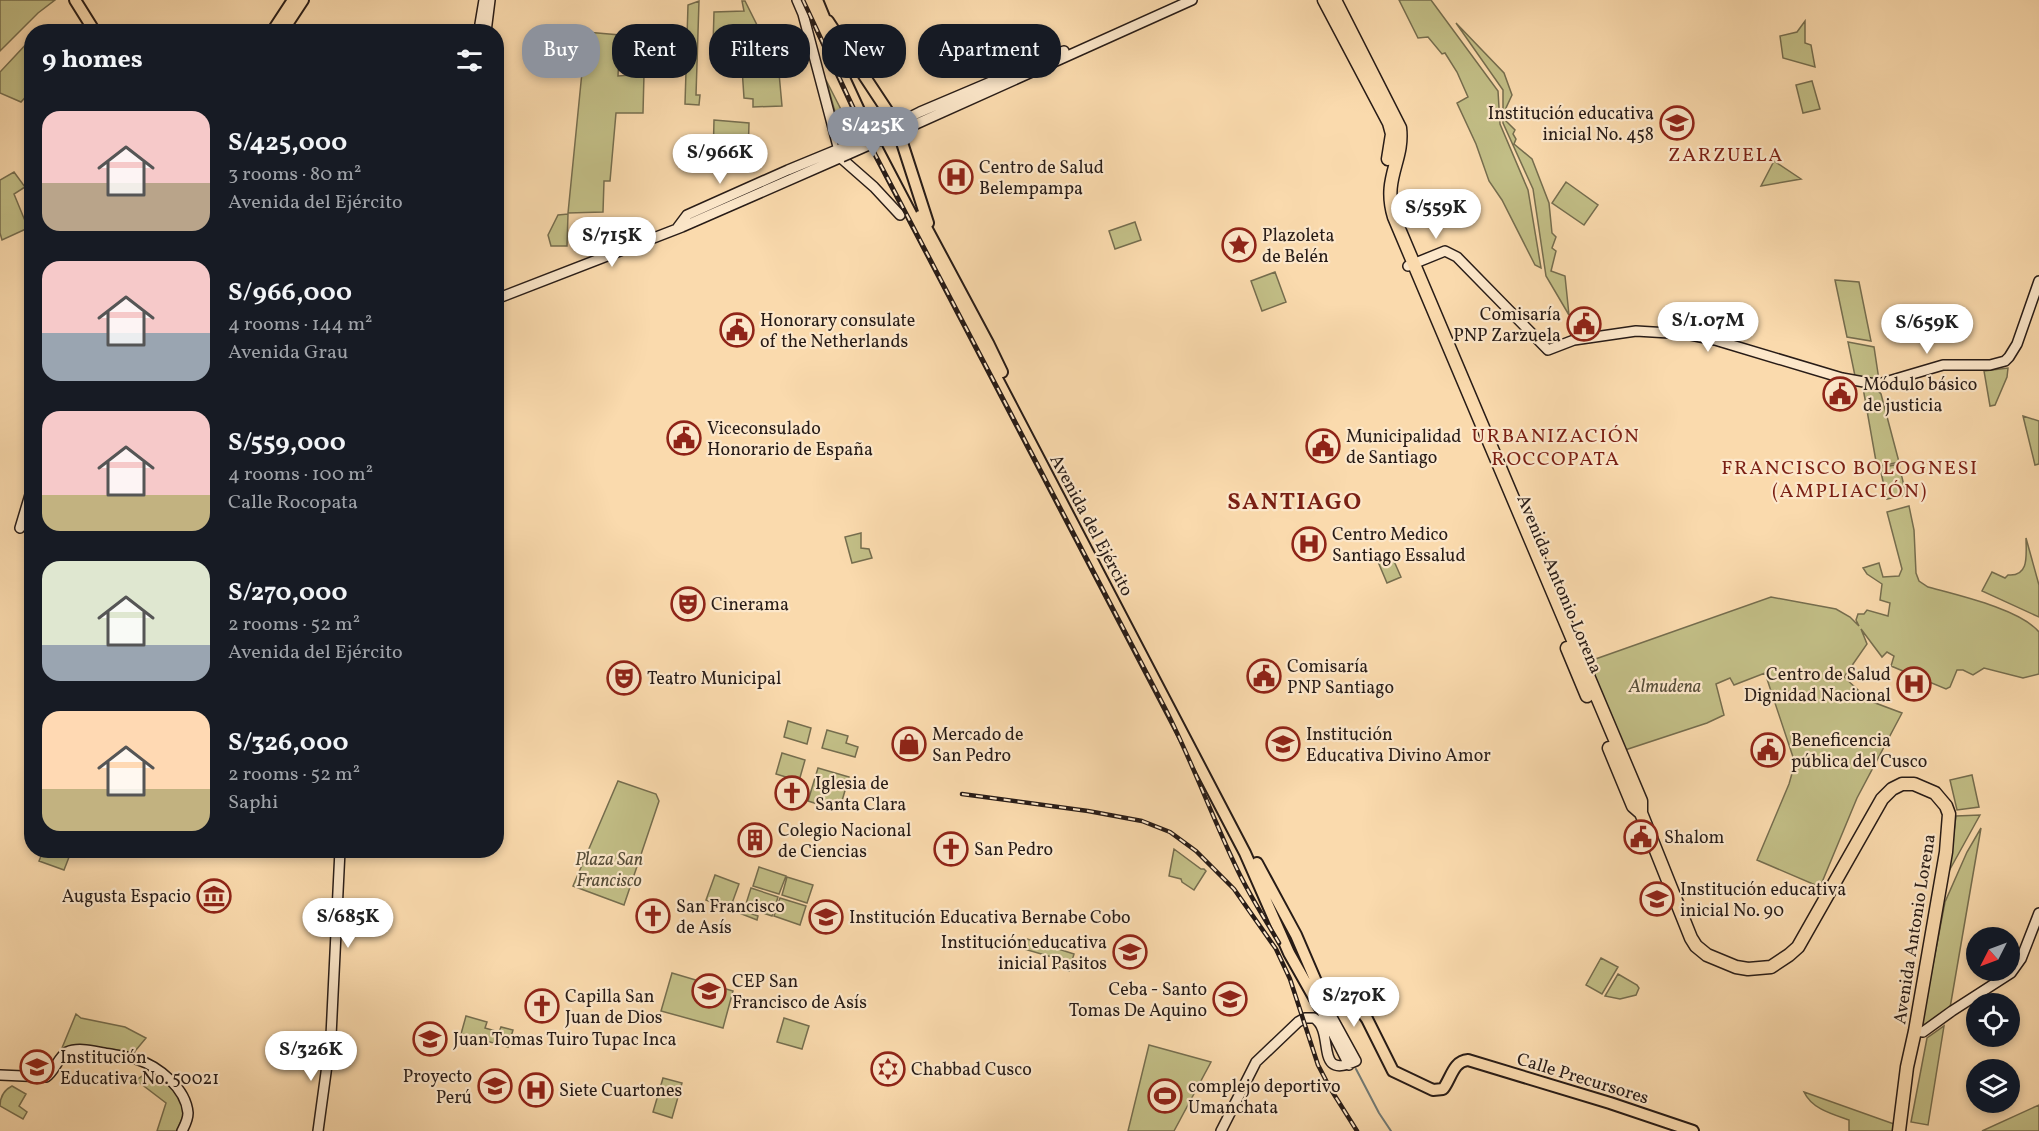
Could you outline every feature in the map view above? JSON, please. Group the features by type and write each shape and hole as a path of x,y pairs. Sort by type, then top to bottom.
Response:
{"highway":[{"name":"Avenida Antonio Lorena","path":"1324,0 1389,123 1392,134 1391,145 1382,179 1381,198 1388,220 1411,265"},
{"name":"Avenida Antonio Lorena","path":"1335,0 1400,128 1401,137 1391,177 1390,199 1411,265 1641,801 1641,813 1696,946 1722,963 1736,967 1759,969 1772,967 1798,947 1882,799 1892,789 1902,784 1914,784 1935,793 1946,806 1949,814 1946,852 1916,1031 1907,1068 1899,1131"}],"main road":[{"path":"75,0 90,24"},
{"path":"83,0 88,12 86,17"},
{"path":"277,24 293,0"},
{"path":"287,24 303,0"},
{"name":"Avenida del Ejército","path":"808,0 875,145 1245,853 1283,941 1321,1003"},
{"path":"818,4 895,129 933,240"},
{"name":"Avenida del Ejército","path":"818,4 880,146 933,240 1123,612 1296,934 1321,1003"},
{"name":"Calle Precursores","path":"1321,1003 1339,998 1356,1004 1367,1019 1393,1071 1434,1089 1440,1090 1445,1086 1458,1063 1468,1060 1693,1131"}],"street":[{"path":"480,24 484,0"},
{"path":"487,24 490,0"},
{"path":"797,0 803,14 840,154 900,215"},
{"path":"504,296 677,229 687,215 788,170 840,154 1178,0"},
{"path":"895,129 1192,0"},
{"path":"1411,265 1444,251 1458,257 1548,350 1574,340 1636,332 1686,334 1716,340 1842,378 1875,384 1943,365 1990,365 2005,361 2017,344 2039,281"},
{"path":"20,528 24,515"},
{"path":"318,1131 331,1036 340,858"},
{"path":"1916,1031 1923,1032 2011,973 2021,959 2039,913"},
{"name":"Avenida del Ejército","path":"1221,1131 1256,1062 1303,1018 1314,1018 1320,1023 1333,1065 1339,1068 1352,1063 1321,1003"},
{"path":"0,1075 46,1077 62,1056 76,1050 136,1059 155,1067 170,1080 179,1092 188,1113 182,1131"}],"green space":[{"path":"0,0 55,0 27,24 24,24 24,27 0,51"},
{"path":"1399,0 1431,0 1498,91 1500,124 1528,190 1541,268 1535,265 1502,200 1489,181 1476,144 1457,103 1468,97 1457,72 1445,53 1442,54 1428,37 1418,38"},
{"path":"699,1 697,64 697,24 687,24 688,5"},
{"path":"742,1 745,1 756,24 714,24 714,12 744,11"},
{"path":"1805,21 1805,43 1811,45 1815,67 1783,58 1780,36 1797,32"},
{"path":"1456,23 1504,73 1512,95 1506,108 1506,121 1515,130 1514,144 1532,159 1549,203 1552,233 1556,237 1552,248 1556,251 1551,271 1565,276 1569,315 1546,276 1533,189 1503,123 1503,90"},
{"path":"600,33 612,34 612,78 644,78 643,113 616,113 610,181 604,181 603,212 568,213 581,78 600,78"},
{"path":"24,46 24,99 21,102 0,93 0,72"},
{"path":"686,78 697,78 696,95 700,95 699,105 685,104"},
{"path":"743,78 779,78 782,106 753,107 753,99 744,98"},
{"path":"826,80 855,137 843,140"},
{"path":"1812,81 1820,109 1803,113 1796,85"},
{"path":"714,120 749,123 748,156 727,154 713,160"},
{"path":"1774,161 1801,179 1761,186"},
{"path":"14,172 24,186 14,194 24,218 24,230 2,240 0,233 0,180"},
{"path":"1566,182 1598,205 1584,225 1552,203"},
{"path":"568,214 567,246 551,246 548,235 558,215"},
{"path":"1135,222 1141,240 1115,249 1109,231"},
{"path":"1275,272 1286,302 1262,311 1251,281"},
{"path":"1835,280 1859,282 1871,341 1847,337"},
{"path":"1848,342 1874,347 1879,380 1855,376"},
{"path":"2008,368 2007,377 1995,405 1990,406 1984,371"},
{"path":"1863,388 1877,390 1881,394 1899,462 1877,467"},
{"path":"2023,416 2039,421 2039,464 2035,465"},
{"path":"1899,464 1906,495 1887,499 1880,468"},
{"name":"Almudena","path":"1909,506 1914,530 1916,573 1919,581 1928,587 2003,610 2030,624 2039,632 2039,674 2023,678 1984,668 1973,675 1957,670 1950,687 1946,689 1891,666 1894,656 1887,652 1882,657 1861,629 1867,644 1844,677 1870,701 1902,713 1857,798 1820,887 1757,860 1789,784 1795,763 1765,673 1734,685 1730,678 1716,684 1724,715 1707,723 1625,750 1587,662 1771,597 1836,609 1850,617 1859,626 1856,620 1858,614 1864,614 1867,610 1888,616 1890,603 1880,600 1882,584 1867,574 1863,568 1879,563 1883,577 1899,576 1902,569 1887,512"},
{"path":"861,533 861,548 869,549 872,558 852,563 845,537"},
{"path":"2026,538 2039,585 2039,617 1982,591 1992,572 2005,578 2020,572 2025,563"},
{"path":"1390,552 1401,577 1387,583 1376,557"},
{"path":"788,721 811,728 807,744 784,737"},
{"path":"827,730 848,736 846,743 858,747 855,757 822,748"},
{"path":"782,753 805,760 799,781 776,774"},
{"path":"818,768 849,777 839,811 808,801"},
{"path":"1972,775 1979,807 1957,810 1950,780"},
{"name":"Plaza San Francisco","path":"618,781 656,794 659,801 624,905 573,886"},
{"path":"1980,815 1949,871 1956,816"},
{"path":"1981,828 1950,1008 1921,1027 1945,902 1967,852"},
{"path":"1174,849 1206,871 1194,890 1181,879 1169,876"},
{"path":"40,858 69,858 64,870 39,861"},
{"path":"759,867 786,876 779,894 753,886"},
{"path":"715,875 739,884 731,906 758,916 757,920 706,900"},
{"path":"787,877 813,885 807,903 782,895"},
{"path":"751,888 778,897 772,916 745,907"},
{"path":"780,898 806,906 800,925 774,916"},
{"path":"1027,939 1074,954 1069,971 1052,965 1052,957 1024,949"},
{"path":"1601,958 1618,967 1602,994 1586,985"},
{"path":"672,973 733,991 723,1028 661,1011"},
{"path":"1618,974 1637,985 1639,988 1636,995 1620,999 1605,996"},
{"path":"76,1014 81,1018 125,1027 146,1038 131,1056 67,1051 62,1048"},
{"path":"466,1016 487,1022 485,1028 499,1032 501,1027 513,1030 508,1047 461,1034"},
{"path":"784,1018 809,1026 802,1049 777,1042"},
{"path":"1944,1026 1928,1125 1911,1122 1927,1038"},
{"name":"complejo deportivo Umanchata","path":"1149,1045 1211,1062 1174,1131 1128,1131"},
{"path":"150,1071 172,1088 181,1099 184,1112 177,1131 157,1131 166,1103 136,1080"},
{"path":"663,1078 682,1083 672,1118 653,1112"},
{"path":"12,1086 26,1094 19,1106 27,1112 23,1119 0,1106 3,1094"},
{"path":"1804,1092 1894,1124 1893,1131 1849,1131 1849,1120 1817,1107"},
{"path":"2039,1105 2039,1131 1982,1131"}],"waterway":[{"path":"1356,1069 1391,1131"}],"railway":[{"path":"803,0 875,154 1165,708 1238,871 1279,943"},
{"path":"962,794 1088,811 1142,821 1170,832 1196,851 1234,889 1276,949 1290,979 1318,1065 1357,1131"}],"place":[{"name":"Institución educativa inicial No. 458","path":"1677,123"},
{"name":"Centro de Salud Belempampa","path":"956,177"},
{"name":"Plazoleta de Belén","path":"1239,245"},
{"name":"Comisaría PNP Zarzuela","path":"1584,324"},
{"name":"Honorary consulate of the Netherlands","path":"737,330"},
{"name":"Módulo básico de justicia","path":"1840,394"},
{"name":"Viceconsulado Honorario de España","path":"684,438"},
{"name":"Municipalidad de Santiago","path":"1323,446"},
{"name":"Centro Medico Santiago Essalud","path":"1309,544"},
{"name":"Cinerama","path":"688,604"},
{"name":"Comisaría PNP Santiago","path":"1264,676"},
{"name":"Teatro Municipal","path":"624,678"},
{"name":"Centro de Salud Dignidad Nacional","path":"1914,684"},
{"name":"Mercado de San Pedro","path":"909,744"},
{"name":"Institución Educativa Divino Amor","path":"1283,744"},
{"name":"Beneficencia pública del Cusco","path":"1768,750"},
{"name":"Iglesia de Santa Clara","path":"792,793"},
{"name":"Shalom","path":"1641,837"},
{"name":"Colegio Nacional de Ciencias","path":"755,840"},
{"name":"San Pedro","path":"951,849"},
{"name":"Augusta Espacio","path":"214,896"},
{"name":"Institución educativa inicial No. 90","path":"1657,899"},
{"name":"San Francisco de Asís","path":"653,916"},
{"name":"Institución Educativa Bernabe Cobo","path":"826,917"},
{"name":"Institución educativa inicial Pasitos","path":"1130,952"},
{"name":"CEP San Francisco de Asís","path":"709,991"},
{"name":"Ceba - Santo Tomas De Aquino","path":"1230,999"},
{"name":"Capilla San Juan de Dios","path":"542,1006"},
{"name":"Juan Tomas Tuiro Tupac Inca","path":"430,1039"},
{"name":"Institución Educativa No. 50021","path":"37,1067"},
{"name":"Chabbad Cusco","path":"888,1069"},
{"name":"Proyecto Perú","path":"495,1086"},
{"name":"Siete Cuartones","path":"536,1090"},
{"name":"complejo deportivo Umanchata","path":"1165,1096"}],"district":[{"name":"ZARZUELA","path":"1726,154"},
{"name":"URBANIZACIÓN ROCCOPATA","path":"1556,446"},
{"name":"FRANCISCO BOLOGNESI (AMPLIACIÓN)","path":"1850,478"},
{"name":"SANTIAGO","path":"1295,501"}]}
